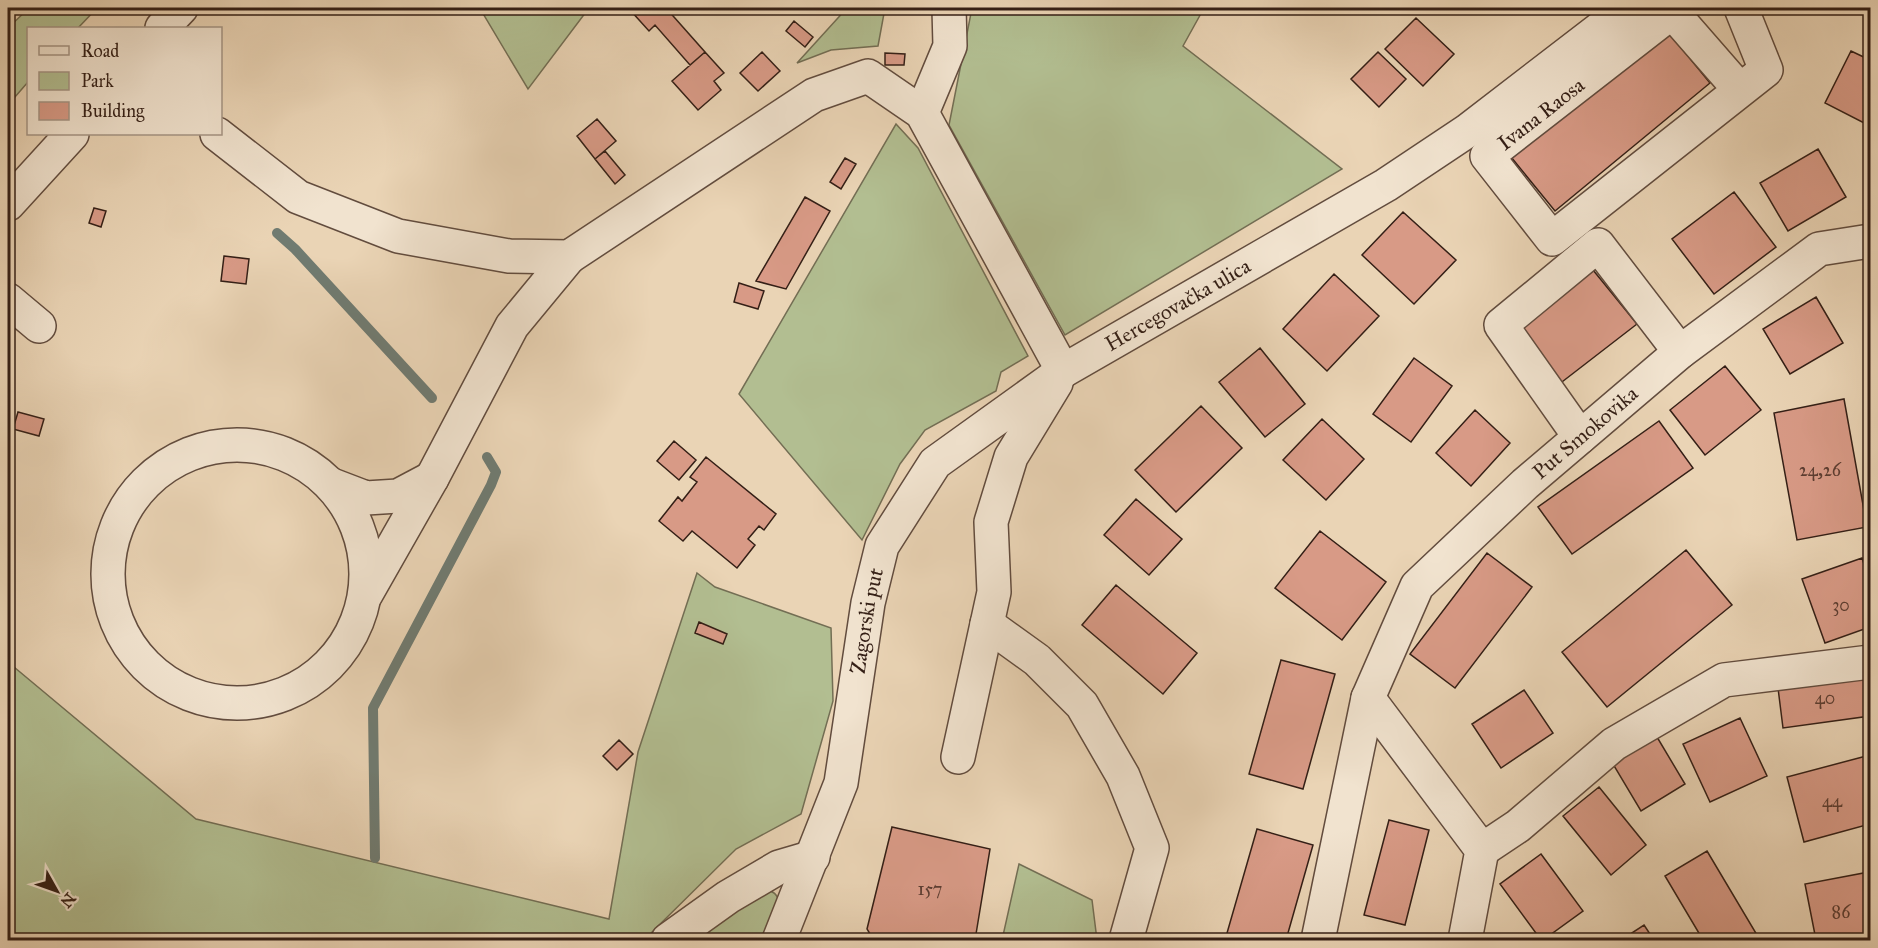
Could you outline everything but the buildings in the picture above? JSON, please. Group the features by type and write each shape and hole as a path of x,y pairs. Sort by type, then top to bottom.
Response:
{"street":[{"path":"163,27 181,8"},
{"path":"922,113 950,46 949,8"},
{"name":"Hercegovačka ulica","path":"958,757 994,592 991,522 1011,457 1063,371 1386,185 1467,131 1627,8"},
{"name":"Ivana Raosa","path":"1740,90 1672,12 1487,156 1552,239 1766,70 1741,8"},
{"path":"432,478 398,495 366,498 332,485 297,458 255,445 212,446 171,462 137,490 115,527 106,570 112,613 131,652 162,682 202,700 245,705 288,694 324,671 351,636 365,595 432,478 512,326 569,257 814,95 868,76 922,113 1063,371"},
{"path":"8,204 71,135"},
{"path":"218,135 298,197 398,236 509,256 569,257"},
{"name":"Put Smokovika","path":"1318,940 1368,698 1418,586 1525,484 1680,352 1819,249 1870,241"},
{"path":"1580,437 1501,325 1598,245 1680,352"},
{"path":"8,300 39,326"},
{"name":"Zagorski put","path":"779,940 841,783 868,603 882,546 935,463 1063,371"},
{"path":"332,485 354,517 366,555 365,595"},
{"path":"987,624 1037,660 1082,705 1123,776 1152,848 1126,940"},
{"path":"1465,940 1482,850 1518,826 1614,744 1724,680 1870,662"},
{"path":"1368,698 1482,850"},
{"path":"668,940 728,897 779,867 813,858"}],"green space":[{"path":"29,8 97,8 79,27 27,27 27,83 8,105 8,28"},
{"path":"483,8 589,8 528,89 482,12"},
{"path":"847,8 885,8 878,46 831,50 797,63"},
{"path":"972,8 1204,8 1183,46 1342,169 1065,335 949,125"},
{"path":"896,124 918,148 1028,356 1001,372 996,391 925,430 900,464 862,540 739,394"},
{"path":"697,573 715,587 831,628 833,701 801,814 736,849 644,940 8,940 8,662 196,819 609,919 638,752"},
{"path":"1019,864 1092,900 1097,940 1002,940"},
{"path":"766,890 774,893 780,902 765,940 684,940"}],"waterway":[{"path":"277,233 295,249 432,398"},
{"path":"375,858 373,708 491,485 496,472 487,457"}]}
